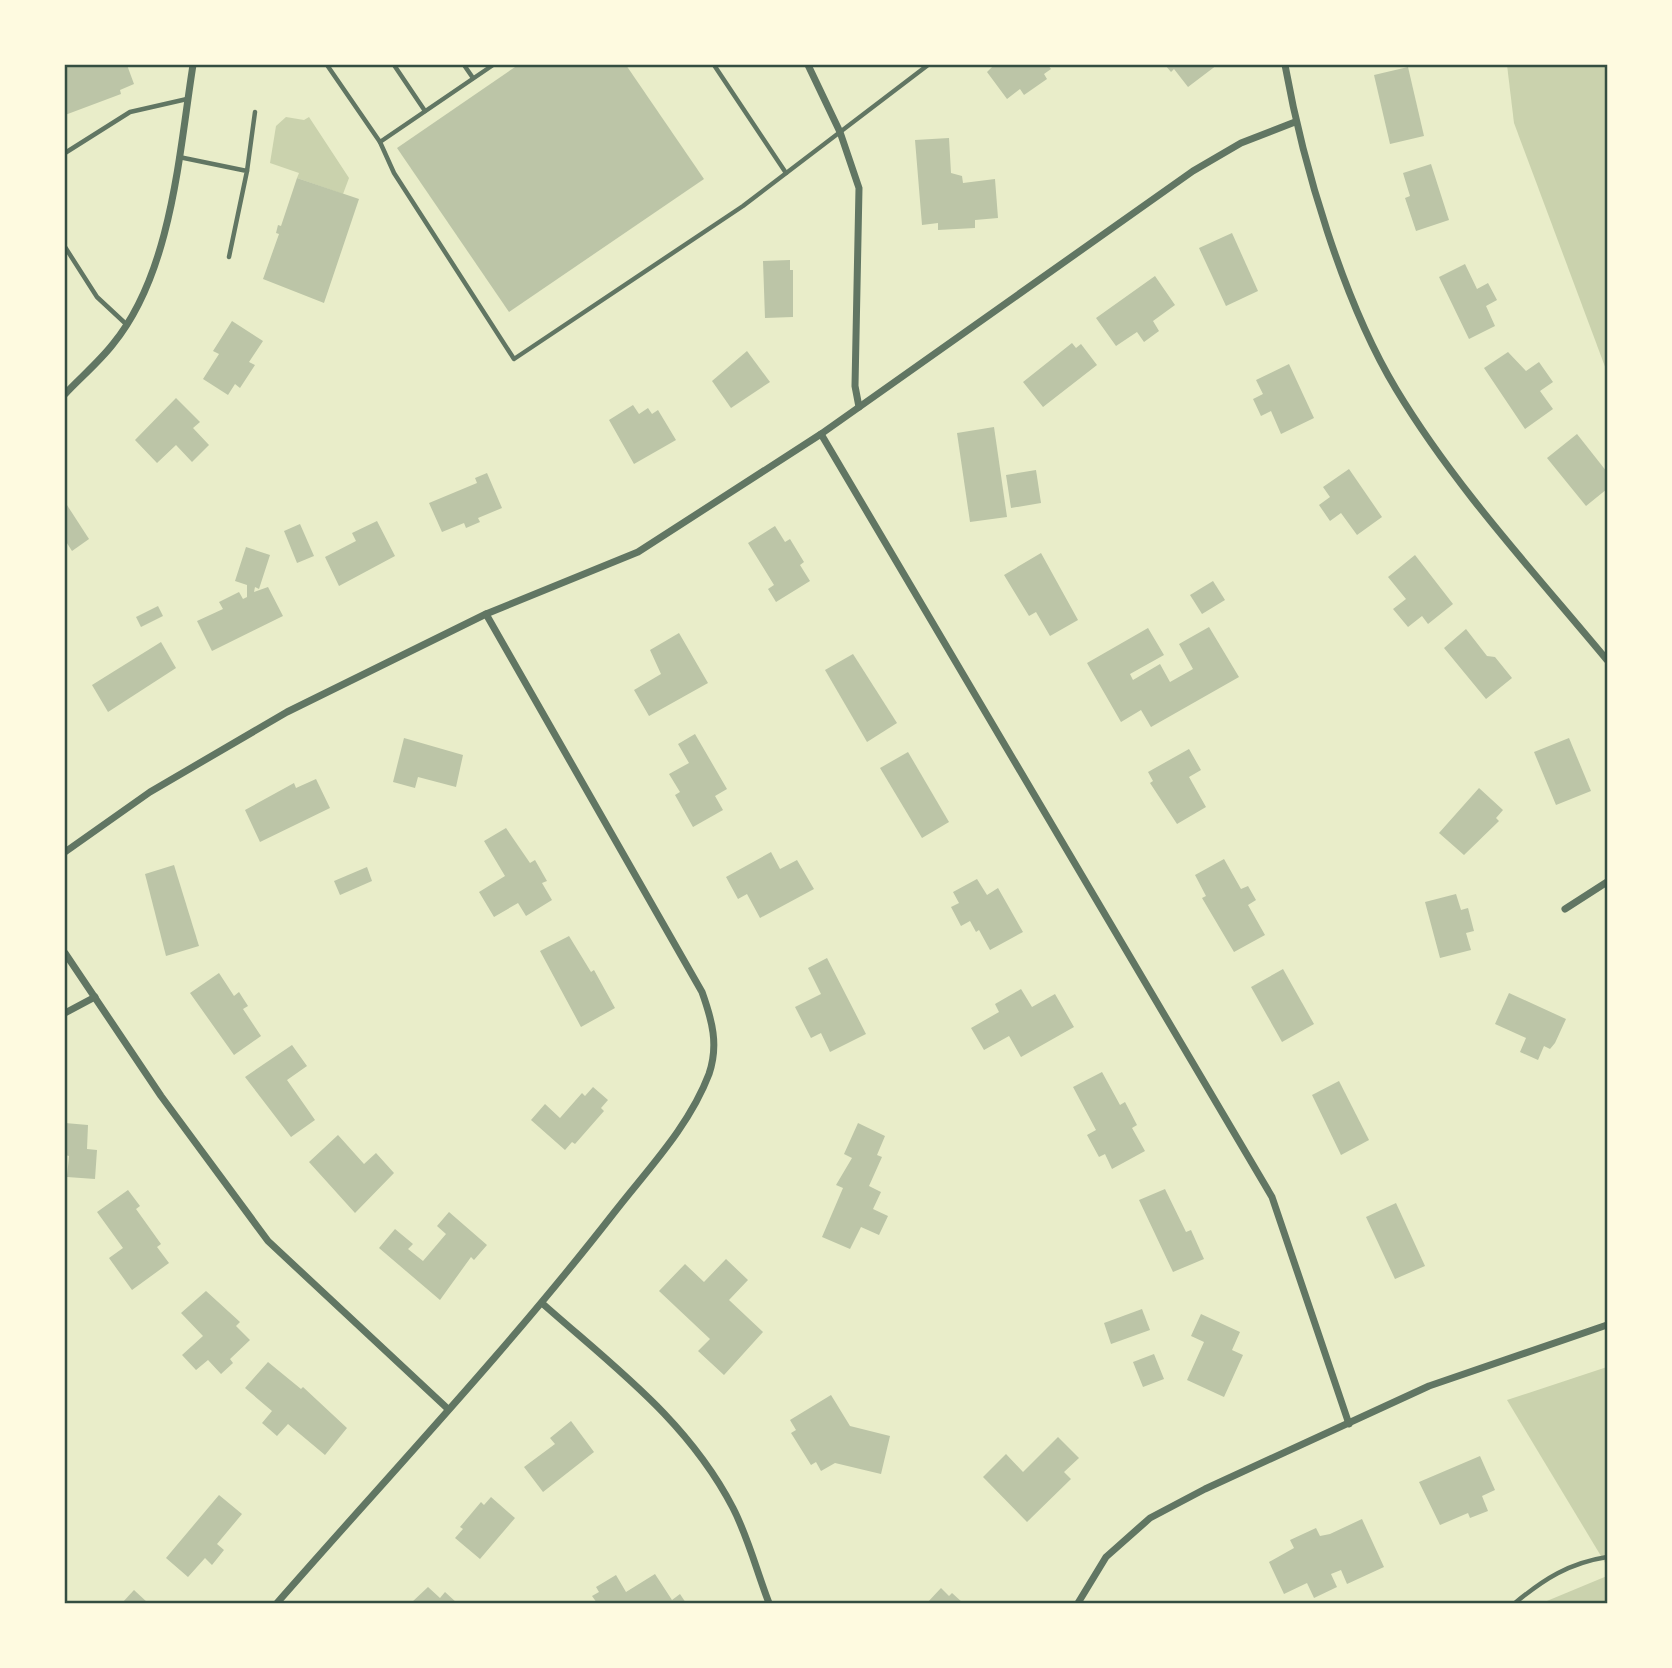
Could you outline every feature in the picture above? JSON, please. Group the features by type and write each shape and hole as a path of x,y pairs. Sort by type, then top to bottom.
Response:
{"street":[{"path":"65,394 113,344 127,324 160,247 178,157 192,65"},
{"path":"808,65 840,132 859,188 855,386 859,407"},
{"path":"1285,65 1296,122 1348,289 1395,388 1470,496 1607,660"},
{"path":"65,852 150,792 287,712 486,614 638,552 821,434 1193,171 1241,143 1296,122"},
{"path":"821,434 1272,1197 1349,1424"},
{"path":"277,1603 543,1304 689,1116 710,1071 714,1033 702,992 486,614"},
{"path":"1565,909 1607,882"},
{"path":"65,953 161,1096 268,1241 448,1409"},
{"path":"65,1013 95,997"},
{"path":"543,1304 675,1422 698,1452 733,1508 769,1603"},
{"path":"1078,1603 1106,1556 1150,1518 1205,1489 1429,1386 1607,1325"}],"lane":[{"path":"327,65 380,142 394,173 514,359 743,206 928,65"},
{"path":"394,65 425,111"},
{"path":"464,65 474,78"},
{"path":"380,142 493,65"},
{"path":"714,65 786,173"},
{"path":"65,153 130,112 187,99"},
{"path":"229,257 247,171 255,112"},
{"path":"178,157 247,171"},
{"path":"65,247 97,297 127,324"},
{"path":"1515,1603 1543,1579 1581,1561 1607,1557"}],"green space":[{"path":"1507,65 1607,65 1607,372 1514,123"},
{"path":"286,117 304,120 309,117 349,178 343,194 297,178 299,173 270,163 276,126"},
{"path":"1607,1367 1607,1566 1507,1400"},
{"path":"1607,1576 1607,1603 1542,1603"}],"building":[{"path":"73,65 127,65 134,84 120,90 121,94 65,115 65,68"},
{"path":"518,65 626,65 704,179 509,312 397,148"},
{"path":"994,65 1048,65 1051,69 1044,74 1047,79 1024,95 1020,89 1007,99 987,72"},
{"path":"1165,65 1217,65 1188,87 1174,69 1171,72"},
{"path":"1408,67 1424,136 1390,144 1374,75"},
{"path":"949,138 951,173 962,176 963,183 995,179 998,218 975,220 975,228 938,230 938,223 922,225 915,140"},
{"path":"1431,164 1449,220 1416,231 1405,198 1410,196 1403,173"},
{"path":"297,178 359,199 324,303 263,279 279,234 276,233 278,225 281,226"},
{"path":"1232,233 1258,291 1226,306 1199,248"},
{"path":"790,260 790,270 793,270 793,317 765,318 763,261"},
{"path":"1465,264 1477,289 1488,283 1497,300 1486,306 1495,326 1469,339 1439,277"},
{"path":"1155,276 1175,305 1153,321 1159,331 1144,342 1137,332 1116,346 1096,318"},
{"path":"232,321 263,341 249,362 255,365 240,388 235,384 228,395 203,379 219,354 213,351"},
{"path":"1072,343 1076,348 1081,344 1097,365 1043,407 1023,382"},
{"path":"747,351 770,382 731,408 712,381"},
{"path":"1508,352 1526,371 1539,362 1553,382 1540,391 1553,409 1525,429 1484,368"},
{"path":"1289,364 1314,418 1281,434 1271,411 1261,416 1253,399 1263,394 1256,380"},
{"path":"176,398 200,422 193,428 209,445 192,462 176,445 157,463 135,440"},
{"path":"633,405 639,414 648,408 652,414 658,410 676,440 634,464 609,420"},
{"path":"994,427 1007,517 970,522 957,433"},
{"path":"1577,434 1607,472 1607,489 1586,506 1547,458"},
{"path":"1349,469 1382,517 1357,535 1341,513 1330,521 1319,505 1330,497 1323,487"},
{"path":"1036,470 1041,503 1011,508 1006,475"},
{"path":"487,473 502,508 478,518 480,522 466,528 464,523 442,532 429,503 477,483 475,478"},
{"path":"65,502 89,539 72,551 65,540"},
{"path":"377,521 395,556 339,586 325,557 356,541 352,533"},
{"path":"300,524 314,556 297,563 284,531"},
{"path":"775,526 785,542 790,539 804,562 800,565 810,581 776,602 768,589 774,585 748,543"},
{"path":"246,547 270,555 259,589 255,587 254,592 268,587 283,616 212,651 197,621 223,609 219,602 239,592 243,599 247,597 247,585 235,581"},
{"path":"1041,553 1078,620 1050,636 1036,612 1029,616 1004,575"},
{"path":"1415,555 1453,604 1428,624 1422,616 1408,627 1393,609 1406,599 1388,577"},
{"path":"1213,581 1225,600 1202,614 1190,595"},
{"path":"158,606 163,616 141,627 136,617"},
{"path":"1209,627 1239,677 1151,727 1141,710 1121,722 1087,663 1148,628 1164,655 1130,674 1133,680 1160,664 1170,682 1193,669 1179,644"},
{"path":"1466,629 1487,656 1495,657 1512,678 1486,699 1444,648"},
{"path":"679,633 708,683 649,716 634,690 661,674 650,650"},
{"path":"161,642 176,668 108,712 92,685"},
{"path":"853,654 897,723 867,742 825,670"},
{"path":"695,734 727,789 715,796 723,810 693,827 675,795 680,792 669,774 689,763 678,744"},
{"path":"404,738 463,755 456,787 418,777 415,788 393,782"},
{"path":"1569,738 1591,791 1556,805 1534,752"},
{"path":"1189,749 1201,770 1189,777 1206,807 1177,824 1150,783 1153,781 1148,772"},
{"path":"908,752 949,822 922,838 880,768"},
{"path":"316,779 330,808 260,842 245,810 294,783 296,788"},
{"path":"1479,788 1503,810 1496,818 1499,821 1464,855 1439,833"},
{"path":"506,828 530,863 535,860 547,881 542,883 552,900 526,916 518,903 494,917 479,892 505,876 484,841"},
{"path":"771,852 780,869 797,860 814,889 760,918 747,894 738,899 726,877"},
{"path":"1224,859 1241,889 1248,886 1256,900 1248,905 1265,935 1234,952 1202,898 1206,896 1195,875"},
{"path":"174,865 199,946 166,956 145,874"},
{"path":"367,867 372,881 340,895 334,881"},
{"path":"977,879 987,895 998,888 1023,932 990,950 979,930 976,932 970,921 961,926 951,907 959,903 953,892"},
{"path":"1456,894 1461,910 1468,908 1474,931 1466,933 1471,950 1440,958 1425,902"},
{"path":"569,936 591,972 594,970 615,1008 581,1027 540,951"},
{"path":"827,958 866,1034 830,1052 821,1033 811,1038 795,1007 821,994 808,968"},
{"path":"1283,969 1314,1024 1282,1042 1251,987"},
{"path":"219,973 234,996 239,992 248,1006 243,1009 261,1036 234,1055 190,993"},
{"path":"1021,989 1032,1007 1055,994 1074,1027 1021,1057 1009,1036 984,1050 971,1028 999,1012 995,1004"},
{"path":"1509,993 1566,1019 1555,1043 1550,1049 1544,1046 1538,1060 1520,1052 1526,1038 1495,1024"},
{"path":"292,1045 307,1066 287,1080 315,1120 291,1137 245,1077"},
{"path":"1102,1072 1120,1105 1125,1102 1137,1125 1132,1128 1145,1151 1112,1169 1105,1154 1099,1157 1087,1135 1096,1130 1073,1087"},
{"path":"1339,1081 1369,1140 1341,1155 1312,1095"},
{"path":"593,1087 608,1100 601,1108 604,1111 575,1144 572,1142 565,1150 531,1120 545,1104 560,1118 582,1093 585,1096"},
{"path":"65,1123 88,1125 87,1149 97,1150 95,1179 67,1177 69,1156 65,1155"},
{"path":"858,1123 885,1136 877,1155 882,1157 869,1186 881,1192 873,1209 888,1216 879,1235 861,1227 850,1249 822,1237 843,1188 836,1185 852,1158 844,1154"},
{"path":"338,1135 364,1164 376,1153 394,1173 355,1213 309,1162"},
{"path":"1165,1189 1186,1232 1191,1230 1204,1259 1173,1272 1139,1200"},
{"path":"128,1190 140,1206 136,1209 161,1244 157,1247 169,1263 132,1290 109,1258 123,1248 97,1212"},
{"path":"1396,1203 1425,1266 1395,1279 1366,1217"},
{"path":"449,1212 487,1245 474,1260 471,1257 440,1300 379,1248 395,1229 413,1244 408,1249 423,1261 446,1234 437,1226"},
{"path":"726,1259 748,1280 729,1300 763,1332 724,1375 698,1351 710,1339 659,1291 685,1264 704,1282"},
{"path":"206,1291 240,1322 236,1326 250,1340 230,1359 233,1363 221,1374 208,1360 196,1370 182,1355 203,1336 181,1313"},
{"path":"1142,1309 1150,1330 1111,1344 1104,1323"},
{"path":"1201,1314 1240,1332 1232,1350 1243,1355 1224,1397 1187,1380 1204,1342 1191,1336"},
{"path":"1154,1354 1164,1379 1143,1387 1133,1362"},
{"path":"268,1362 301,1389 303,1387 347,1428 325,1455 288,1424 277,1436 262,1423 272,1411 245,1388"},
{"path":"831,1395 850,1426 890,1436 881,1474 835,1463 821,1471 816,1462 811,1465 791,1433 796,1430 790,1420"},
{"path":"571,1421 594,1452 543,1492 524,1467 555,1444 550,1438"},
{"path":"1058,1437 1079,1458 1064,1472 1071,1479 1027,1522 983,1477 1006,1454 1023,1472"},
{"path":"1480,1456 1495,1490 1482,1496 1488,1511 1470,1518 1468,1513 1440,1525 1419,1482"},
{"path":"219,1495 242,1514 217,1544 224,1550 212,1565 205,1558 188,1577 166,1558"},
{"path":"491,1497 515,1518 480,1559 455,1538 463,1529 460,1527 481,1502 484,1505"},
{"path":"1362,1519 1384,1567 1347,1584 1341,1570 1331,1574 1337,1587 1314,1598 1307,1583 1284,1594 1269,1562 1294,1548 1290,1540 1316,1528 1320,1536 1330,1534"},
{"path":"655,1574 672,1600 680,1594 686,1603 597,1603 592,1596 599,1592 596,1587 616,1575 626,1592"},
{"path":"428,1587 440,1598 445,1592 457,1603 411,1603"},
{"path":"941,1588 949,1596 952,1593 963,1603 927,1603"},
{"path":"134,1590 148,1603 122,1603"}]}
